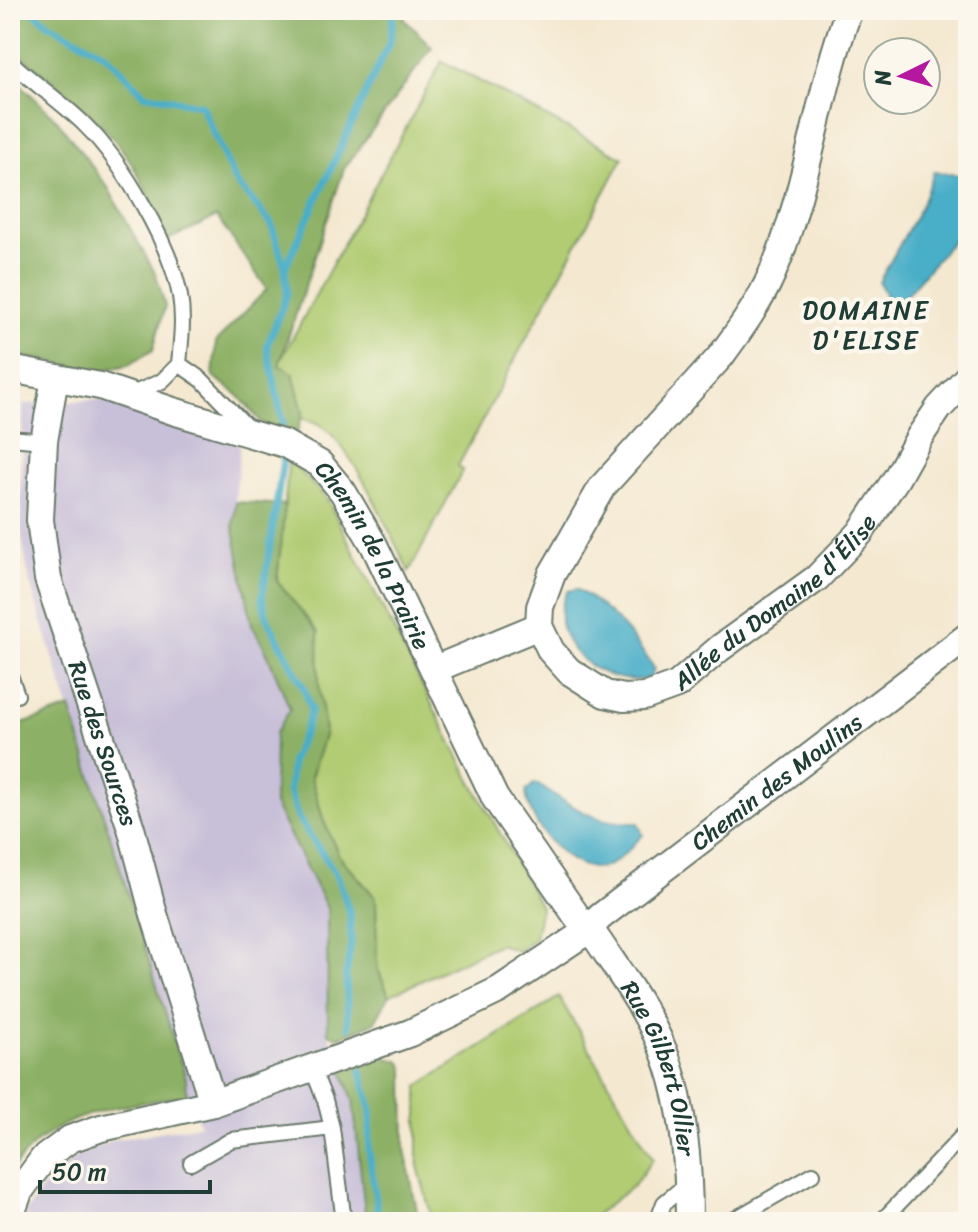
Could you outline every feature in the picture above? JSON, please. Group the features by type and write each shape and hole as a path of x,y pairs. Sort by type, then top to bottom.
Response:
{"street":[{"path":"435,669 539,626 540,607 552,574 602,487 720,357 737,334 771,275 800,187 837,41 849,10"},
{"name":"Chemin de la Prairie","path":"10,369 100,386 295,448 320,464 359,516 495,798 587,931"},
{"name":"Allée du Domaine d'Élise","path":"539,626 551,651 569,671 605,694 624,698 644,697 677,685 720,648 817,578 841,555 880,503 939,408 968,377"},
{"name":"Rue des Sources","path":"55,378 44,441 40,520 48,579 131,828 153,911 213,1103"},
{"name":"Chemin des Moulins","path":"10,1217 19,1192 43,1159 70,1139 101,1128 213,1103 410,1033 499,990 587,931 600,917 968,636"},
{"name":"Rue Gilbert Ollier","path":"587,931 597,939 634,997 668,1062 680,1109 689,1222"}],"lane":[{"path":"10,61 84,123 108,149 144,208 171,267 180,295 182,328 179,364 162,381 128,395"},
{"path":"179,364 202,380 259,438"},
{"path":"10,438 44,441"},
{"path":"10,675 17,695"},
{"path":"312,1068 332,1128 344,1222"},
{"path":"191,1163 231,1140 332,1128"},
{"path":"881,1222 968,1130"},
{"path":"730,1222 813,1174"},
{"path":"657,1222 664,1203 688,1183"}],"shaded area":[{"path":"99,400 240,445 233,525 252,625 266,650 290,710 275,734 274,804 327,908 328,1034 353,1100 366,1222 25,1222 26,1212 44,1186 74,1158 113,1140 200,1125 187,1095 186,1079 30,584 20,528 23,404"}],"green space":[{"path":"10,10 408,10 404,19 432,47 344,169 279,365 293,373 303,412 296,436 262,423 239,396 213,376 216,342 267,289 217,217 168,240 136,172 111,136 70,96 10,46"},
{"path":"442,61 623,158 458,466 463,470 409,572 345,451 319,424 301,418 303,412 278,365"},
{"path":"10,74 57,120 107,186 156,275 165,306 153,350 128,365 99,371 10,354"},
{"path":"289,460 327,499 470,779 541,907 535,938 518,951 499,944 389,996 377,967 376,898 339,856 324,822 311,777 325,732 319,685 277,581"},
{"path":"236,502 285,505 277,581 318,632 319,685 325,732 311,777 324,822 339,856 376,898 377,967 389,996 374,1023 340,1037 328,1034 327,908 274,804 275,734 290,709 266,650 252,625 233,525"},
{"path":"70,708 186,1079 187,1095 112,1109 66,1124 27,1152 10,1173 10,728"},
{"path":"559,997 653,1159 634,1185 587,1222 433,1222 418,1166 418,1086"},
{"path":"376,1055 400,1061 404,1068 405,1149 419,1222 366,1222 353,1100 342,1070"}],"water":[{"path":"934,172 968,176 968,214 955,238 902,300 888,300 879,282 921,206"},
{"path":"577,589 600,605 629,634 654,668 651,678 632,680 614,677 581,658 562,627 561,609 568,591"},
{"path":"535,783 595,817 638,823 643,835 610,865 591,868 578,863 553,844 534,817 526,791"}],"waterway":[{"path":"31,10 52,26 105,54 145,95 201,105 235,181 271,223 285,268 287,294 267,346 283,424"},
{"path":"285,268 390,41 394,10"},
{"path":"283,460 262,599 268,620 304,688 311,710 292,759 289,790 298,818 338,877 350,914 351,943 346,976 348,1027"},
{"path":"361,1071 371,1109 369,1151 379,1222"}],"district":[{"name":"DOMAINE D'ELISE","path":"866,325"}]}
